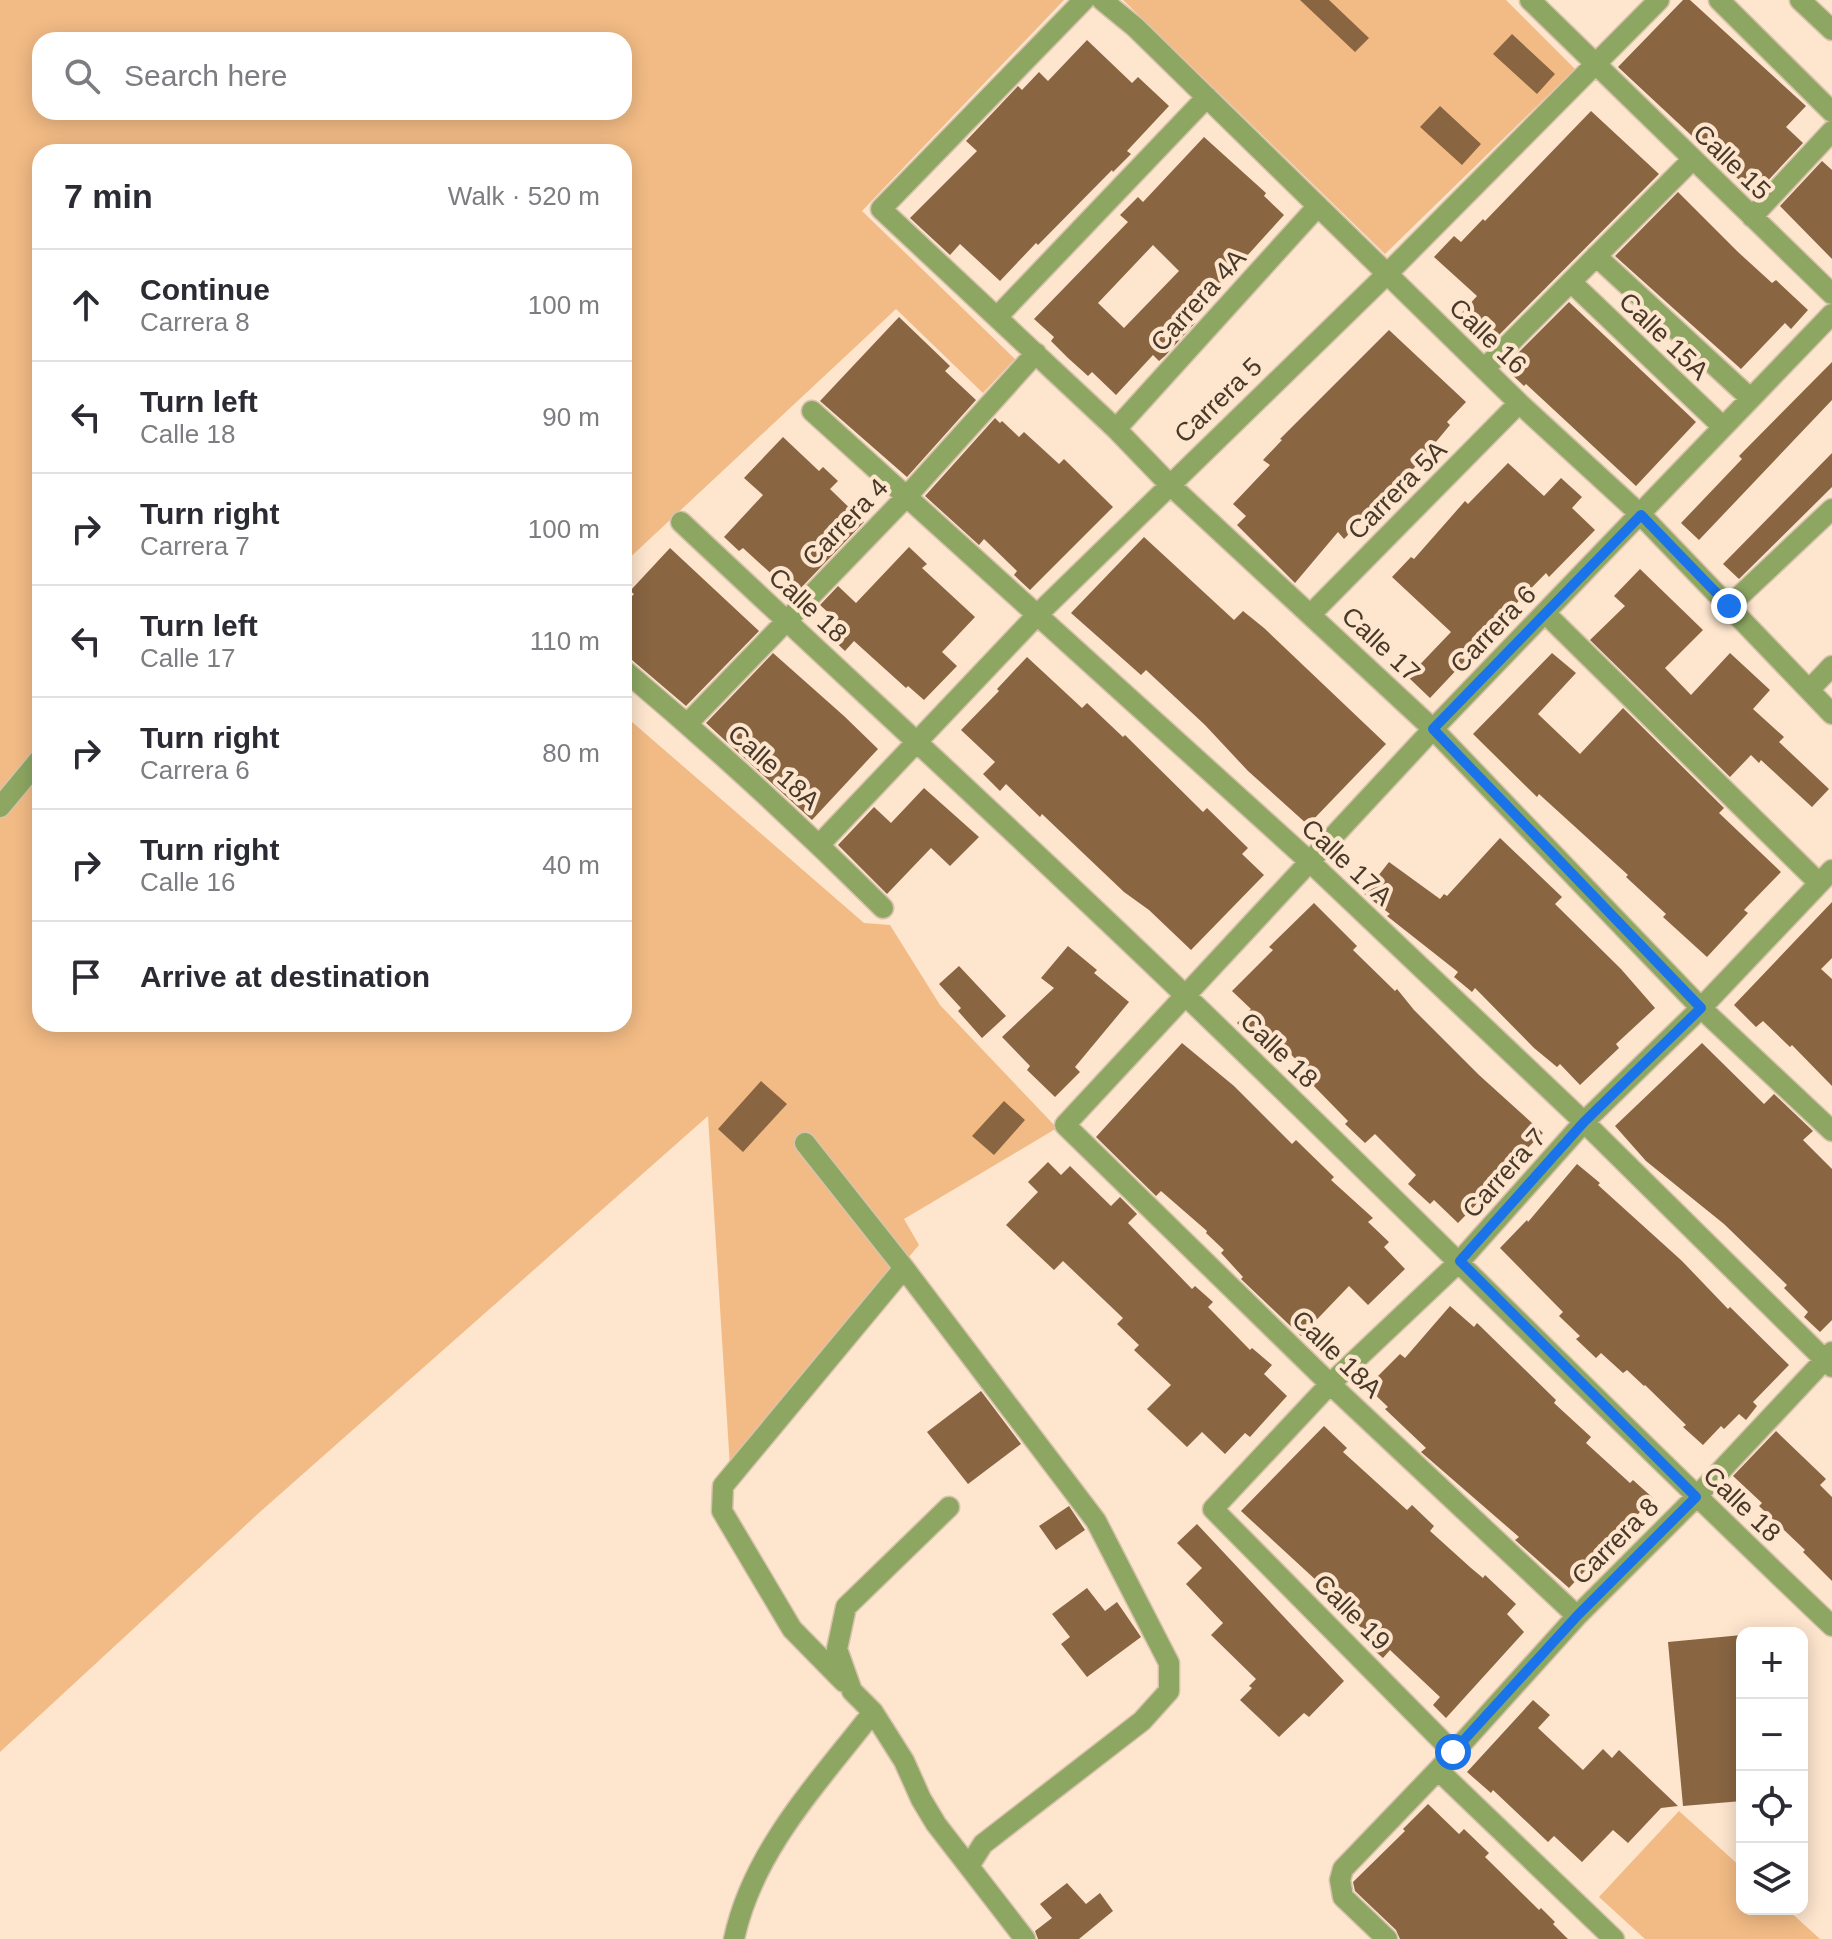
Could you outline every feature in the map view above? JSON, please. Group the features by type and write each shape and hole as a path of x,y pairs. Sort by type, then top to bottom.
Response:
{"street":[{"name":"Calle 17","path":"1084,0 881,209 998,316 1169,484 1433,729 1701,1008 1831,1128"},
{"name":"Calle 16","path":"1102,0 1135,27 1519,403 1641,515 1832,714"},
{"name":"Calle 15","path":"1530,0 1832,294"},
{"name":"Carrera 5","path":"820,844 1038,614 1387,274 1659,0"},
{"path":"1719,0 1832,112"},
{"path":"1800,0 1832,30"},
{"path":"998,316 1207,97"},
{"path":"1752,217 1832,131"},
{"path":"1484,369 1692,160"},
{"name":"Carrera 4A","path":"1116,429 1318,206"},
{"name":"Calle 15A","path":"1596,256 1750,398"},
{"name":"Calle 15A","path":"1571,282 1723,427"},
{"name":"Carrera 6","path":"1065,1125 1433,729 1832,314"},
{"name":"Carrera 4","path":"687,724 908,495 1036,353"},
{"name":"Carrera 5A","path":"1311,614 1519,403"},
{"name":"Calle 17A","path":"812,411 1310,862 1830,1360"},
{"path":"1729,606 1830,513"},
{"name":"Calle 18","path":"681,522 1186,996 1460,1261 1696,1497 1832,1626"},
{"path":"1545,613 1826,876"},
{"path":"1809,690 1832,666"},
{"name":"Calle 18A","path":"632,677 820,844 883,908"},
{"path":"0,807 32,769"},
{"name":"Carrera 7","path":"1213,1509 1330,1384 1460,1261 1584,1122 1701,1008 1826,876"},
{"name":"Calle 18A","path":"1065,1125 1330,1384 1577,1616"},
{"path":"805,1143 1096,1521 1169,1663 1169,1691 1142,1721 983,1844 969,1866"},
{"path":"904,1268 723,1486 722,1511 792,1629 873,1712 904,1761 929,1812 1025,1939"},
{"name":"Carrera 8","path":"1387,1939 1343,1897 1340,1880 1343,1869 1438,1770 1577,1616 1830,1360"},
{"path":"852,1691 837,1649 846,1607 949,1507"},
{"name":"Calle 19","path":"1213,1509 1453,1752"},
{"path":"734,1939 742,1907 768,1849 873,1712"},
{"path":"1438,1770 1614,1939"}],"shaded area":[{"path":"0,0 1064,0 862,211 1015,359 983,393 896,309 632,556 632,144 32,144 32,1032 632,1032 632,722 864,923 890,925 940,1005 1057,1128 904,1219 919,1245 730,1467 708,1116 261,1511 0,1752"},
{"path":"1123,0 1506,0 1575,69 1385,254"},
{"path":"1679,1811 1736,1863 1736,1915 1794,1915 1820,1939 1645,1939 1599,1897"}],"building":[{"path":"1300,0 1329,0 1369,38 1355,52"},
{"path":"1683,0 1690,0 1806,106 1786,127 1803,143 1761,188 1757,183 1750,190 1618,67"},
{"path":"1512,34 1555,74 1537,94 1493,54"},
{"path":"1087,40 1132,83 1138,77 1169,106 1127,151 1131,154 1000,281 960,244 950,255 910,218 977,151 966,141 1018,86 1022,90 1039,72 1048,81"},
{"path":"1440,106 1481,144 1462,165 1420,127"},
{"path":"1591,111 1659,174 1487,347 1456,319 1477,296 1434,257 1454,236 1461,242 1483,219 1485,221"},
{"path":"1204,137 1266,193 1264,196 1284,215 1188,316 1195,323 1165,356 1159,361 1153,355 1116,395 1092,372 1088,376 1068,358 1051,341 1054,337 1034,319 1128,222 1120,215 1138,197 1143,202","holes":["1153,245 1179,271 1124,328 1098,303"]},
{"path":"1822,161 1832,170 1832,259 1780,206"},
{"path":"1678,192 1772,283 1776,280 1808,310 1791,329 1785,323 1741,369 1615,256"},
{"path":"1569,302 1696,422 1636,486 1507,370 1506,365"},
{"path":"899,317 950,366 945,371 976,400 907,477 820,401"},
{"path":"1389,330 1466,402 1447,422 1450,425 1415,467 1344,539 1338,532 1295,583 1237,525 1246,516 1233,504 1270,465 1263,460 1280,439"},
{"path":"1832,362 1832,400 1699,540 1681,523 1742,459 1739,456"},
{"path":"995,418 1019,437 1024,432 1059,464 1064,459 1113,507 1030,590 1014,575 1017,571 984,539 979,545 925,496"},
{"path":"783,437 819,471 823,467 838,481 830,489 864,522 798,591 781,574 777,579 743,548 739,551 724,537 763,495 744,478"},
{"path":"1832,453 1832,487 1739,579 1723,564"},
{"path":"1508,463 1544,496 1561,478 1582,497 1572,508 1595,530 1549,577 1546,573 1430,698 1408,677 1451,632 1392,577 1411,557 1414,559 1465,501 1468,504"},
{"path":"1144,537 1234,620 1243,611 1264,628 1386,744 1308,825 1248,771 1205,725 1146,670 1141,675 1071,613"},
{"path":"909,547 927,564 922,568 975,617 942,652 957,666 924,700 908,686 906,688 854,641 845,651 830,637 842,625 820,605 838,586 856,603"},
{"path":"670,548 759,631 686,706 632,660 632,589"},
{"path":"1640,569 1703,630 1665,668 1691,695 1730,653 1770,690 1753,709 1784,737 1779,742 1829,789 1812,807 1761,760 1759,763 1751,755 1730,777 1590,640 1625,606 1614,596"},
{"path":"773,653 878,749 812,820 706,723"},
{"path":"1552,653 1576,673 1538,714 1580,754 1623,708 1724,808 1719,813 1781,872 1744,910 1748,913 1707,957 1663,917 1666,914 1626,877 1628,875 1539,794 1537,797 1473,734"},
{"path":"1027,657 1082,708 1087,703 1123,737 1125,735 1203,812 1207,808 1248,848 1242,854 1264,875 1191,950 1042,814 1040,817 1006,784 1000,791 983,774 995,762 961,730"},
{"path":"924,788 979,837 950,866 931,848 887,894 838,845 874,807 891,823"},
{"path":"1500,838 1562,897 1555,904 1621,969 1655,1008 1616,1044 1619,1048 1580,1085 1560,1064 1557,1067 1534,1048 1475,988 1472,992 1454,977 1458,972 1364,894 1389,862 1440,899 1444,894 1447,896"},
{"path":"1832,902 1832,958 1821,969 1832,979 1832,1086 1792,1045 1790,1047 1763,1021 1756,1027 1734,1005"},
{"path":"1314,903 1357,946 1353,950 1395,991 1397,989 1479,1075 1543,1133 1500,1175 1503,1177 1458,1223 1434,1200 1430,1204 1408,1184 1416,1175 1375,1134 1365,1143 1345,1124 1348,1121 1308,1080 1312,1076 1269,1032 1258,1043 1237,1023 1251,1009 1232,991 1273,950 1269,947"},
{"path":"1068,946 1129,1002 1075,1067 1080,1072 1055,1097 1027,1070 1030,1066 1002,1037 1054,988 1041,978"},
{"path":"959,966 1006,1016 982,1038 939,984"},
{"path":"1182,1043 1234,1086 1292,1144 1296,1140 1334,1177 1331,1180 1373,1218 1368,1222 1389,1242 1384,1247 1405,1269 1368,1305 1349,1286 1301,1336 1241,1279 1243,1277 1221,1253 1224,1250 1207,1231 1161,1191 1156,1196 1096,1137"},
{"path":"1702,1043 1764,1104 1774,1094 1813,1131 1803,1140 1832,1169 1832,1320 1820,1332 1804,1317 1808,1312 1784,1288 1787,1285 1724,1224 1646,1161 1615,1126"},
{"path":"761,1081 787,1104 743,1152 718,1129"},
{"path":"1004,1101 1025,1120 994,1155 972,1136"},
{"path":"1048,1162 1061,1175 1070,1166 1111,1206 1120,1197 1137,1214 1128,1223 1192,1289 1195,1286 1213,1302 1208,1307 1250,1350 1252,1348 1272,1365 1264,1374 1287,1396 1250,1437 1245,1433 1225,1454 1202,1432 1187,1447 1147,1409 1171,1385 1134,1350 1139,1345 1117,1324 1123,1318 1063,1261 1054,1270 1006,1225 1038,1192 1028,1182"},
{"path":"1577,1164 1789,1365 1753,1402 1757,1406 1746,1420 1739,1414 1724,1429 1721,1426 1703,1445 1645,1385 1627,1370 1623,1373 1601,1353 1596,1358 1576,1339 1580,1336 1559,1316 1563,1312 1500,1248 1528,1222"},
{"path":"1450,1306 1474,1327 1477,1323 1591,1437 1586,1443 1630,1483 1633,1480 1653,1498 1569,1588 1515,1540 1519,1537 1421,1452 1426,1448 1367,1387 1400,1354 1405,1358"},
{"path":"981,1391 1021,1444 968,1484 927,1432"},
{"path":"1324,1426 1347,1448 1343,1452 1407,1510 1412,1505 1434,1526 1430,1531 1516,1604 1507,1614 1524,1632 1446,1718 1433,1705 1440,1697 1390,1650 1383,1658 1360,1638 1366,1632 1327,1597 1330,1593 1241,1511"},
{"path":"1776,1431 1826,1479 1820,1485 1832,1497 1832,1581 1759,1506 1762,1503 1733,1476"},
{"path":"1069,1506 1085,1530 1056,1550 1039,1526"},
{"path":"1197,1524 1344,1681 1309,1717 1304,1713 1279,1737 1240,1700 1256,1679 1211,1635 1223,1623 1186,1584 1202,1568 1177,1543"},
{"path":"1087,1588 1105,1611 1117,1602 1141,1637 1087,1677 1061,1644 1070,1637 1052,1614"},
{"path":"1736,1636 1736,1802 1683,1806 1668,1642"},
{"path":"1533,1700 1550,1715 1538,1728 1583,1770 1603,1749 1612,1758 1619,1750 1678,1806 1661,1808 1628,1843 1613,1830 1582,1862 1554,1836 1548,1842 1493,1790 1491,1793 1467,1772"},
{"path":"1428,1804 1459,1834 1464,1829 1489,1853 1485,1857 1539,1910 1541,1908 1568,1939 1400,1939 1396,1930 1355,1891 1353,1882"},
{"path":"1067,1883 1086,1904 1100,1893 1113,1911 1079,1939 1038,1939 1035,1931 1052,1918 1040,1904"}],"route":[{"path":"1453,1752 1577,1616 1696,1497 1460,1261 1584,1122 1701,1008 1433,729 1641,515 1729,606"}]}
